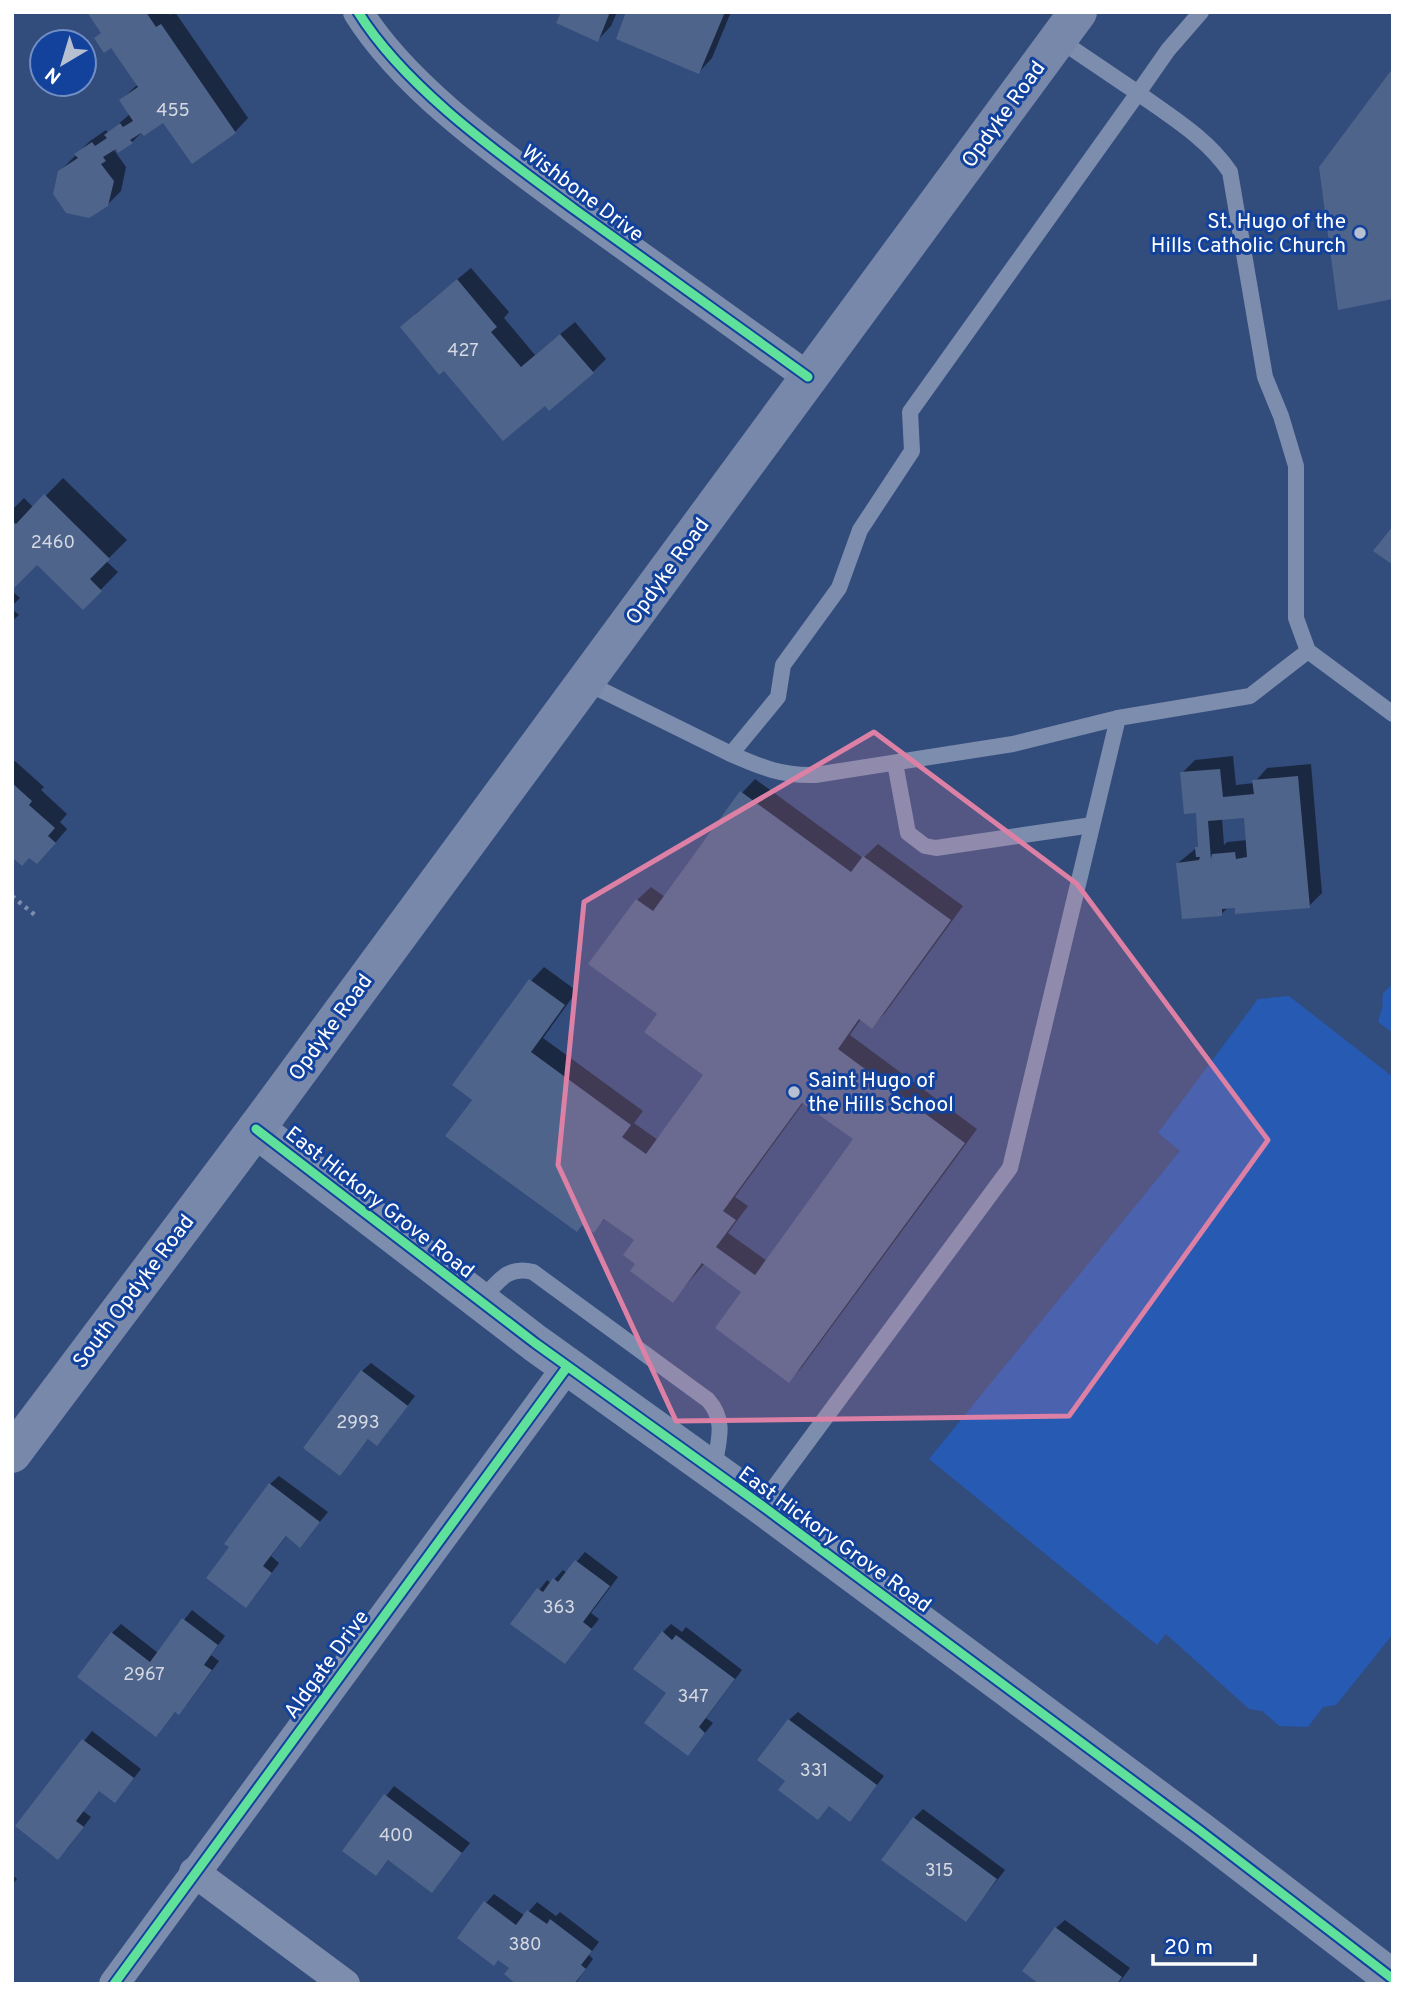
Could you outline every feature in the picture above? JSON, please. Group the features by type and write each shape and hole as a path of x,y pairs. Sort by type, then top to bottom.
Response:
{"main road":[{"name":"Opdyke Road","path":"256,1129 1068,26"},
{"name":"South Opdyke Road","path":"12,1454 256,1129"}],"street":[{"name":"Wishbone Drive","path":"358,12 394,58 428,92 489,144 808,377"},
{"name":"East Hickory Grove Road","path":"256,1129 567,1367 761,1505 1199,1830 1393,1979"},
{"name":"Aldgate Drive","path":"114,1984 567,1367"},
{"path":"194,1872 345,1984"}],"lane":[{"path":"731,754 778,697 783,665 839,588 860,530 912,451 910,412 1168,50 1201,12"},
{"path":"1068,26 1138,93 1191,131 1220,157 1230,172 1265,377 1281,416 1296,466 1296,618 1308,651 1393,714"},
{"path":"585,682 768,771 793,776 1013,744 1118,718 1250,695 1308,651"},
{"path":"761,1505 1010,1168 1118,718"},
{"path":"895,763 908,833 915,841 925,846 936,848 1092,825"},
{"path":"480,1301 504,1276 520,1269 533,1272 580,1305 708,1400 718,1411 720,1421 713,1471"}],"path":[{"path":"12,896 36,916"}],"highlighted area":[{"path":"874,732 1077,884 1268,1140 1069,1416 676,1421 558,1165 584,902"}],"shaded area":[{"path":"1393,984 1393,1033 1378,1022 1383,993"},
{"path":"1289,996 1393,1077 1393,1634 1336,1705 1323,1707 1308,1727 1279,1726 1262,1711 1249,1709 1166,1634 1157,1645 929,1459 1180,1151 1158,1133 1258,999"}],"building":[{"path":"87,12 146,12 156,27 161,24 236,133 192,164 163,123 144,136 141,133 130,140 133,143 118,153 116,149 103,157 106,161 101,164 114,181 108,206 89,218 66,213 53,194 58,171 78,158 74,154 92,142 95,146 107,138 104,135 120,123 123,127 133,121 119,100 138,87 111,48 104,53 98,44 98,35 101,33"},
{"path":"561,12 610,12 598,42 556,23"},
{"path":"626,12 725,12 699,74 616,39"},
{"name":"St. Hugo of the Hills Catholic Church","path":"1393,68 1393,299 1338,310 1319,167"},
{"path":"457,279 497,327 491,332 521,367 560,334 594,373 549,411 545,406 503,441 444,371 439,375 400,327"},
{"path":"44,494 110,559 90,579 102,591 83,610 37,565 12,590 12,521 16,524"},
{"path":"1393,526 1393,565 1373,551"},
{"path":"1220,769 1223,797 1254,794 1252,780 1298,776 1310,908 1235,914 1235,908 1222,909 1222,916 1182,919 1176,863 1199,860 1200,857 1196,857 1195,847 1198,847 1196,813 1184,814 1180,772","holes":["1244,818 1247,857 1236,859 1235,852 1212,854 1211,859 1208,821"]},
{"path":"12,783 32,801 29,805 55,828 48,836 56,843 37,864 29,858 22,866 12,857"},
{"name":"Saint Hugo of the Hills School","path":"740,791 851,872 863,856 951,920 872,1029 859,1019 838,1049 965,1143 789,1383 715,1328 741,1292 702,1263 673,1303 630,1271 635,1264 623,1255 634,1240 604,1219 594,1233 582,1225 577,1232 445,1136 472,1100 452,1085 529,979 565,1005 531,1052 631,1125 622,1137 646,1154 703,1075 644,1032 657,1014 588,964 636,899 653,911","holes":["802,1103 853,1139 755,1275 716,1247 736,1220 723,1211"]},
{"path":"361,1370 408,1406 377,1446 368,1439 340,1476 303,1448"},
{"path":"269,1483 320,1522 300,1548 286,1536 263,1566 272,1573 246,1608 206,1578 229,1547 224,1544"},
{"path":"575,1560 610,1586 583,1622 592,1629 565,1664 510,1624 537,1588 543,1592 553,1578 558,1582"},
{"path":"182,1618 218,1645 204,1665 212,1670 179,1715 175,1712 156,1737 77,1677 111,1632 150,1662"},
{"path":"662,1631 672,1640 676,1635 735,1679 699,1727 705,1733 688,1756 644,1723 666,1693 633,1669"},
{"path":"788,1719 877,1785 850,1822 829,1806 818,1820 778,1790 785,1781 757,1760"},
{"path":"82,1739 134,1778 115,1803 99,1791 76,1821 84,1827 58,1860 15,1826"},
{"path":"384,1794 462,1853 432,1893 388,1860 376,1876 342,1851"},
{"path":"913,1817 997,1879 966,1922 881,1860"},
{"path":"484,1901 516,1925 527,1910 547,1924 550,1919 592,1951 581,1965 586,1969 574,1984 516,1984 504,1974 509,1968 498,1960 494,1966 457,1938"},
{"path":"1055,1927 1122,1977 1117,1984 1039,1984 1022,1971"}],"cycle path":[{"path":"358,12 402,68 486,143 808,377"},
{"path":"256,1129 535,1343 761,1505 1199,1830 1393,1979"},
{"path":"114,1984 567,1367"}],"place":[{"name":"St. Hugo of the Hills Catholic Church","path":"1360,233"},
{"name":"Saint Hugo of the Hills School","path":"794,1092"}]}
